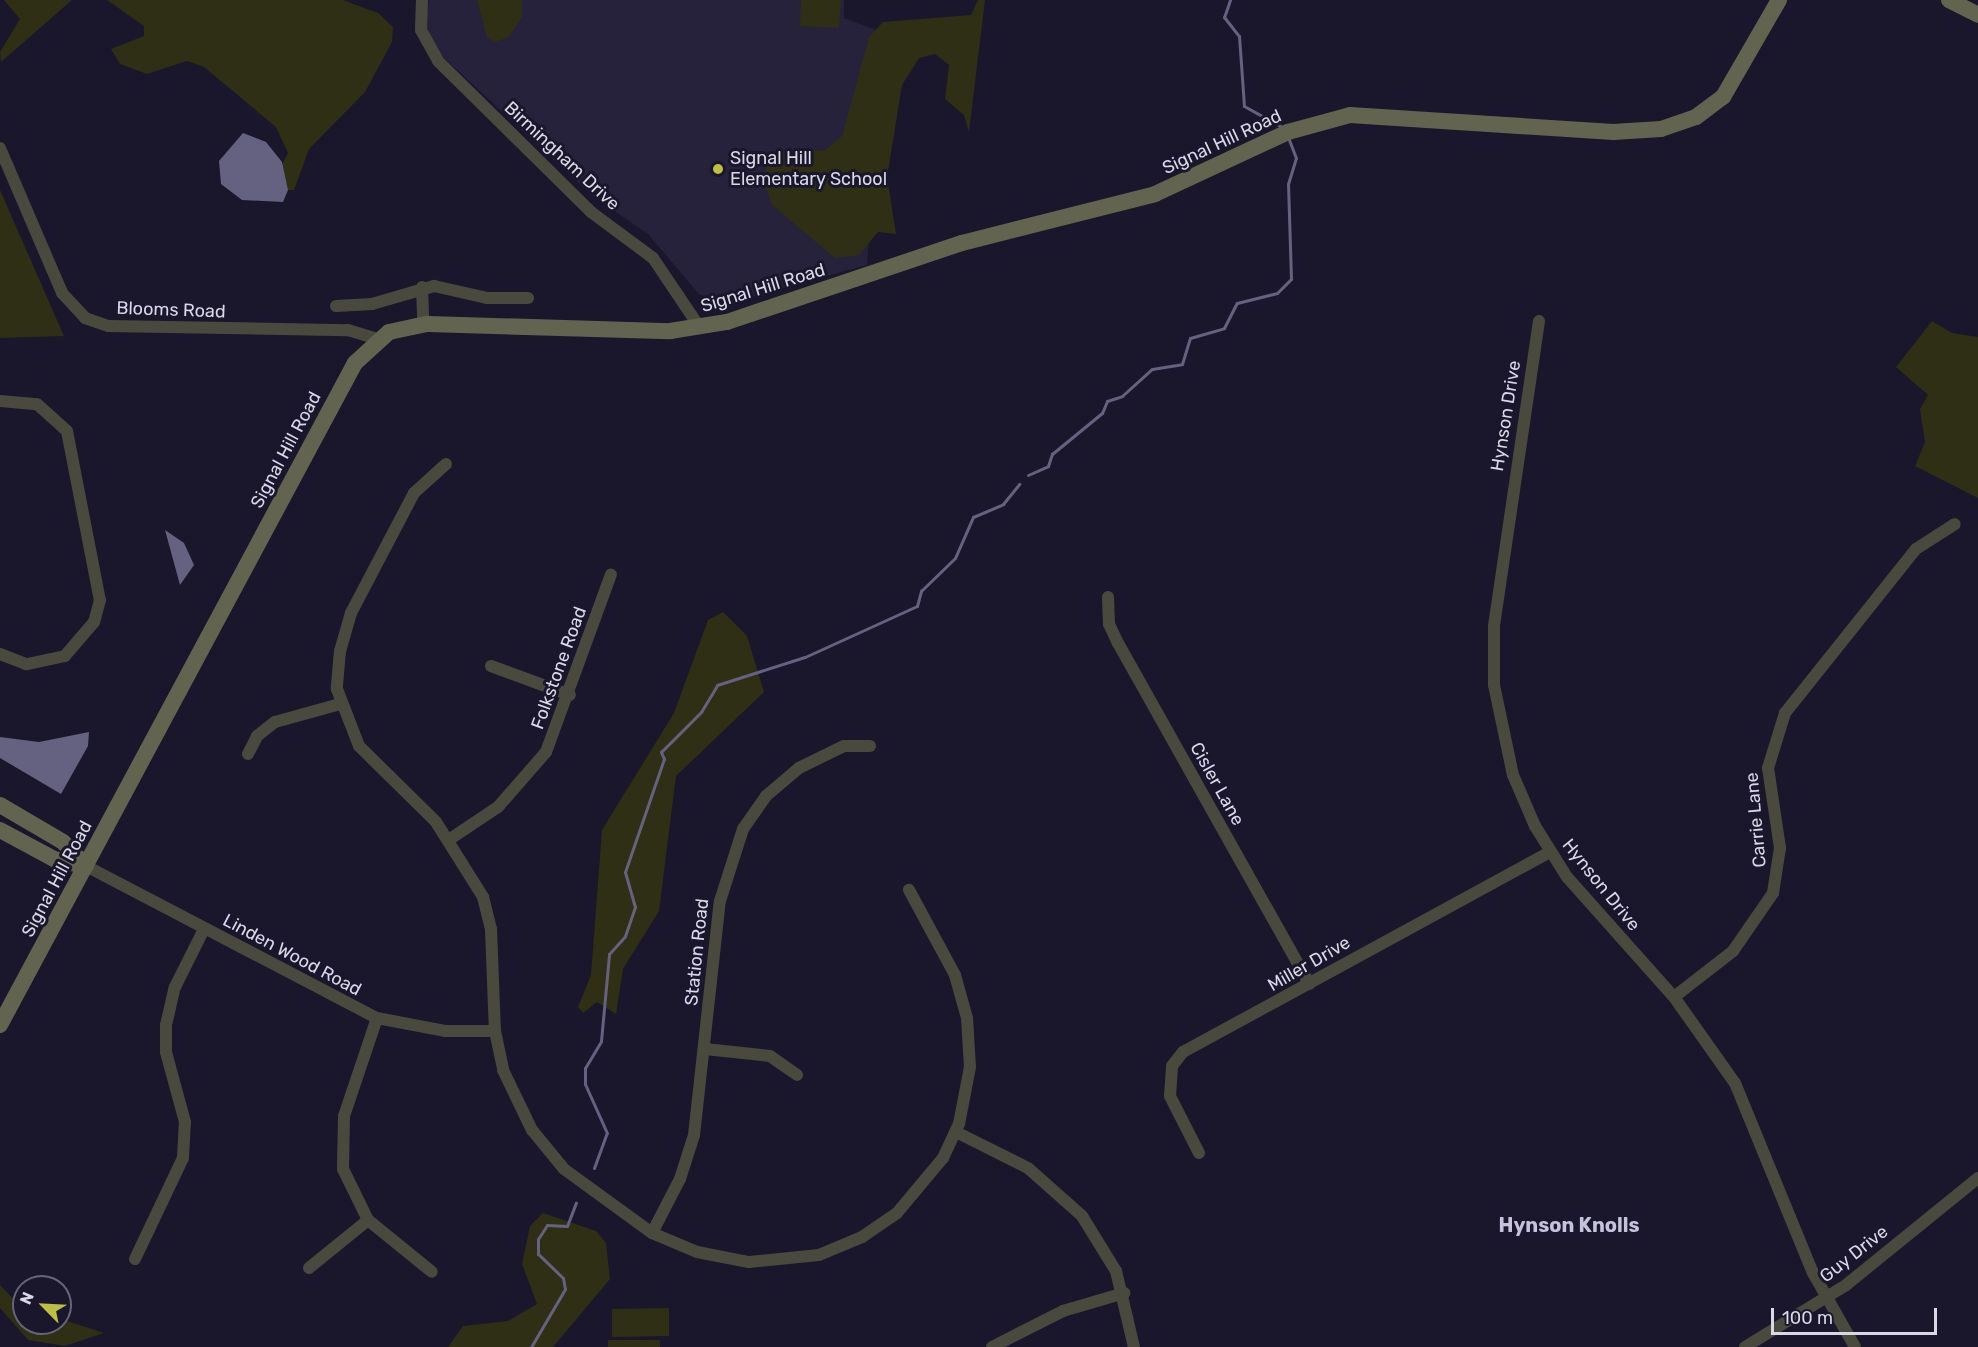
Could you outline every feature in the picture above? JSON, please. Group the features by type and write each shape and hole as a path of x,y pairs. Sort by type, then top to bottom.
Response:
{"main road":[{"name":"Signal Hill Road","path":"0,1024 355,363 377,339 423,325 700,328 962,243 1165,191 1329,118 1383,113 1632,133 1681,124 1723,97 1779,0"},
{"path":"1949,0 1978,15"},
{"path":"0,805 63,842 86,866"},
{"path":"0,830 54,859 86,866"}],"street":[{"name":"Birmingham Drive","path":"422,0 421,30 438,61 591,212 654,258 700,328"},
{"name":"Blooms Road","path":"0,148 62,293 85,318 108,326 348,330 377,339"},
{"path":"336,306 372,304 422,287 528,298"},
{"path":"422,287 423,325"},
{"name":"Hynson Drive","path":"1539,321 1498,582 1493,671 1513,775 1550,852 1584,899 1674,997 1713,1047 1754,1120 1826,1300 1855,1347"},
{"path":"0,401 37,404 67,431 100,600 94,622 65,656 26,664 0,654"},
{"path":"446,464 414,493 351,613 337,674 340,704 358,746 450,839 486,906 494,957 495,1031 510,1089 547,1150 618,1212 652,1233 698,1252 749,1262 819,1255 862,1237 897,1213 930,1179 956,1132 969,1082 967,1018 947,957 909,890"},
{"name":"Carrie Lane","path":"1674,997 1733,951 1773,892 1780,848 1768,768 1785,713 1916,549 1955,524"},
{"name":"Folkstone Road","path":"450,839 498,807 530,774 570,695 611,574"},
{"name":"Cisler Lane","path":"1108,597 1109,624 1118,643 1309,984"},
{"path":"491,666 570,695"},
{"path":"248,754 257,736 275,722 340,704"},
{"name":"Station Road","path":"652,1233 688,1156 705,1049 720,901 743,829 766,796 799,768 844,746 870,746"},
{"name":"Miller Drive","path":"1199,1153 1170,1096 1169,1076 1176,1059 1550,852"},
{"name":"Linden Wood Road","path":"86,866 377,1018 445,1031 495,1031"},
{"path":"135,1258 183,1158 185,1122 166,1052 166,1025 175,987 204,929"},
{"path":"377,1018 341,1135 348,1188 368,1220 432,1272"},
{"path":"705,1049 770,1056 797,1075"},
{"path":"956,1132 1028,1168 1066,1198 1105,1248 1124,1293 1134,1347"},
{"name":"Guy Drive","path":"1745,1347 1826,1300 1978,1179"},
{"path":"309,1268 368,1220"},
{"path":"992,1347 1063,1311 1124,1293"}],"shaded area":[{"name":"Signal Hill Elementary School","path":"429,0 844,0 844,18 884,33 867,265 736,301 716,302 699,294 648,234 591,195 437,51 425,23"},
{"path":"243,133 266,142 282,162 288,190 283,202 242,200 221,184 219,161"},
{"path":"165,530 184,543 194,565 180,585"},
{"path":"89,732 88,746 61,794 0,758 0,737 39,742"}],"green space":[{"path":"4,0 72,0 1,62 0,52 20,19"},
{"path":"107,0 343,0 378,13 393,27 392,42 365,92 309,149 294,190 288,190 281,167 288,153 276,127 204,67 187,61 147,74 120,64 111,49 144,36 144,26"},
{"path":"477,0 522,0 522,17 509,37 495,42 487,37"},
{"path":"801,0 841,0 839,28 800,26"},
{"path":"978,0 985,0 969,132 964,115 945,99 949,65 935,54 919,58 902,85 887,177 896,234 878,232 859,255 835,258 772,205 764,183 768,155 825,150 842,136 869,37 883,22 971,15"},
{"path":"0,190 60,327 64,336 0,338"},
{"path":"1932,321 1952,333 1978,337 1978,498 1915,466 1925,442 1920,409 1928,395 1896,367"},
{"path":"723,612 747,636 764,692 676,776 659,911 623,969 616,1014 597,1002 583,1013 578,1007 591,975 602,830 674,713 708,620"},
{"path":"543,1213 596,1231 606,1243 610,1279 553,1347 448,1347 463,1326 508,1321 537,1304 522,1264 530,1226"},
{"path":"0,1285 12,1298 12,1322 0,1308"},
{"path":"669,1308 669,1336 612,1337 612,1309"},
{"path":"72,1323 104,1333 65,1346 28,1340 24,1335 72,1335"},
{"path":"608,1340 660,1340 660,1347 608,1347"}],"waterway":[{"path":"1230,0 1224,17 1239,36 1244,106 1282,127"},
{"path":"1028,475 1048,466 1052,454 1102,413 1107,401 1122,396 1152,369 1182,364 1190,338 1224,328 1237,303 1277,293 1291,279 1288,184 1296,158 1289,140"},
{"path":"594,1168 607,1133 585,1084 585,1068 601,1041 609,954 625,936 635,907 625,872 664,759 661,752 701,712 717,685 805,657 917,606 921,591 955,558 973,517 1003,504 1019,484"},
{"path":"531,1347 565,1289 563,1278 538,1254 538,1239 547,1225 567,1226 576,1203"}],"place":[{"name":"Signal Hill Elementary School","path":"718,169"}],"district":[{"name":"Hynson Knolls","path":"1569,1225"}]}
